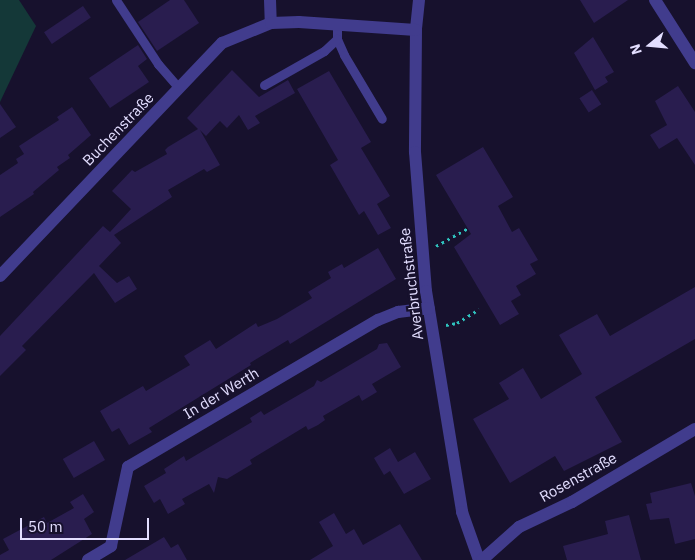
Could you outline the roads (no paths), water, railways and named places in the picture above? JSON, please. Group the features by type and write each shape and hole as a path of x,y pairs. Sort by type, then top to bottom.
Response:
{"street":[{"path":"270,0 271,23"},
{"name":"Averbruchstraße","path":"420,0 416,30 415,152 429,308 462,512 481,560"},
{"path":"655,0 695,63"},
{"name":"Buchenstraße","path":"0,276 222,43 271,23 337,24 416,30"},
{"name":"In der Werth","path":"88,560 111,546 128,467 378,320 398,312 429,308"},
{"name":"Rosenstraße","path":"481,560 519,527 572,502 695,429"}],"lane":[{"path":"116,0 158,64 179,88"},
{"path":"337,24 336,40 382,119"},
{"path":"264,86 324,51 336,40"}]}
